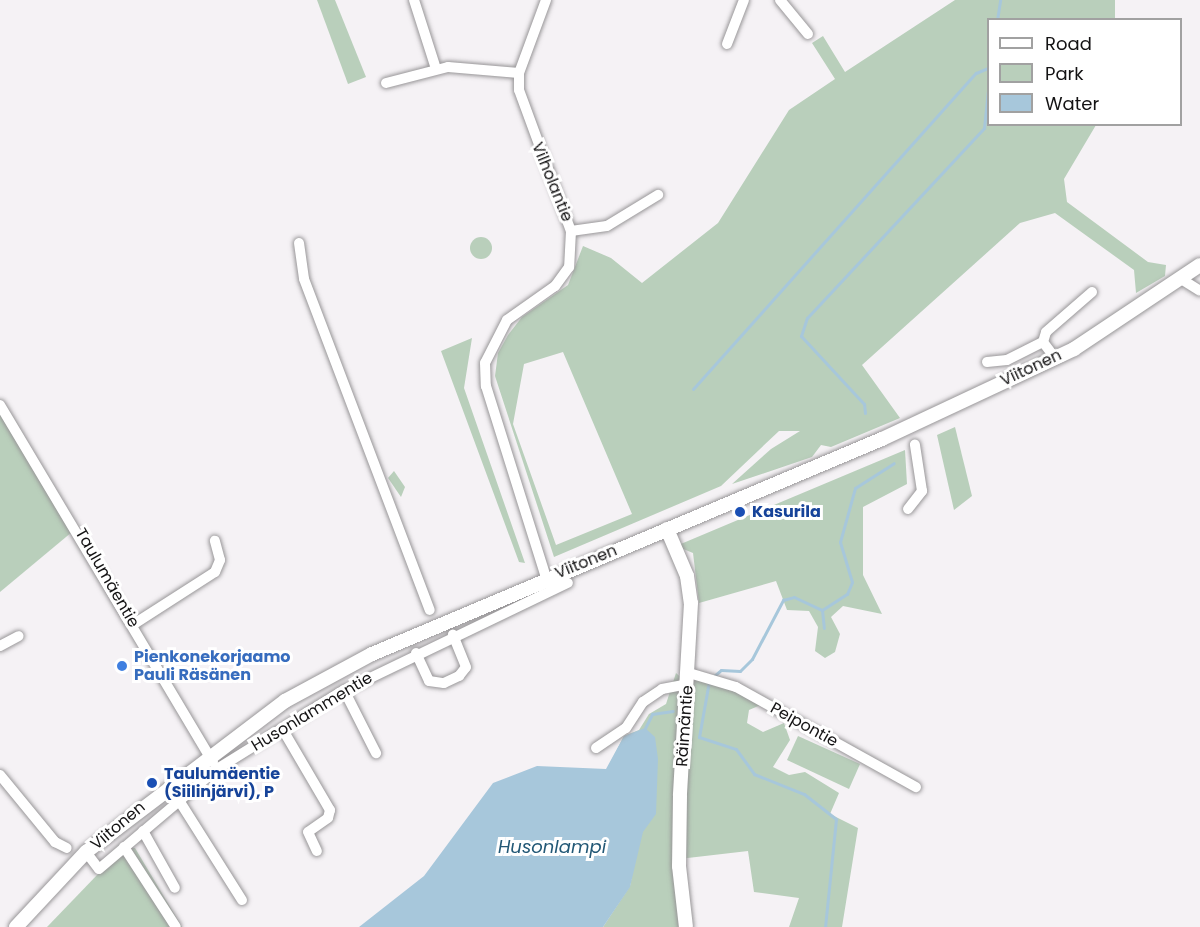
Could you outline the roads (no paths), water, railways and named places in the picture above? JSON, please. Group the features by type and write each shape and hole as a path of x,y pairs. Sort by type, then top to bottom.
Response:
{"main road":[{"name":"Viitonen","path":"16,927 86,852 209,755 285,701 372,654 546,578 667,530 1055,358 1200,265"},
{"name":"Räimäntie","path":"667,530 687,576 689,678 679,859 686,927"}],"street":[{"path":"414,0 436,69"},
{"path":"386,83 436,69 468,66 519,73 546,0"},
{"path":"727,44 744,0"},
{"path":"780,0 808,34"},
{"name":"Vilholantie","path":"519,73 530,128 571,231 569,267 563,278 507,320 485,363 486,386 546,578"},
{"path":"571,231 607,226 658,195"},
{"path":"299,243 304,279 430,610"},
{"path":"1181,279 1200,291"},
{"path":"987,362 1007,360 1043,342 1046,332 1092,292"},
{"path":"1043,342 1055,358"},
{"name":"Taulumäentie","path":"0,405 134,624 217,769"},
{"path":"908,509 922,491 915,445"},
{"path":"134,624 215,572 220,560 215,541"},
{"name":"Husonlammentie","path":"86,852 99,869 217,769 344,690 453,635 568,583"},
{"path":"416,653 429,681 444,683 459,676 466,667 453,635"},
{"path":"0,646 19,636"},
{"path":"596,748 626,728 643,702 662,689 689,678"},
{"name":"Peipontie","path":"689,678 736,687 916,787"},
{"path":"344,690 376,753"},
{"path":"283,730 330,810 328,818 308,832 317,851"},
{"path":"0,775 55,842 67,848"},
{"path":"180,802 242,900"},
{"path":"143,831 175,888"},
{"path":"124,847 176,927"}],"water":[{"name":"Husonlampi","path":"645,728 655,737 658,759 656,814 643,832 630,887 603,927 359,927 424,876 493,783 537,766 606,769 624,736"}],"waterway":[{"path":"997,18 1000,0"},
{"path":"693,389 976,73 987,68"},
{"path":"865,413 864,404 801,336 807,318 984,128 987,100"},
{"path":"714,676 721,670 740,671 752,659 783,600 794,597 822,610 847,594 852,582 840,542 855,488 894,463"},
{"path":"822,610 824,628"},
{"path":"709,681 699,737 736,749 754,774 804,794 836,819 825,927"},
{"path":"645,728 652,714 673,711"}],"place":[{"name":"Kasurila","path":"740,512"},
{"name":"Pienkonekorjaamo Pauli Räsänen","path":"122,666"},
{"name":"Taulumäentie (Siilinjärvi), P","path":"152,783"}]}
